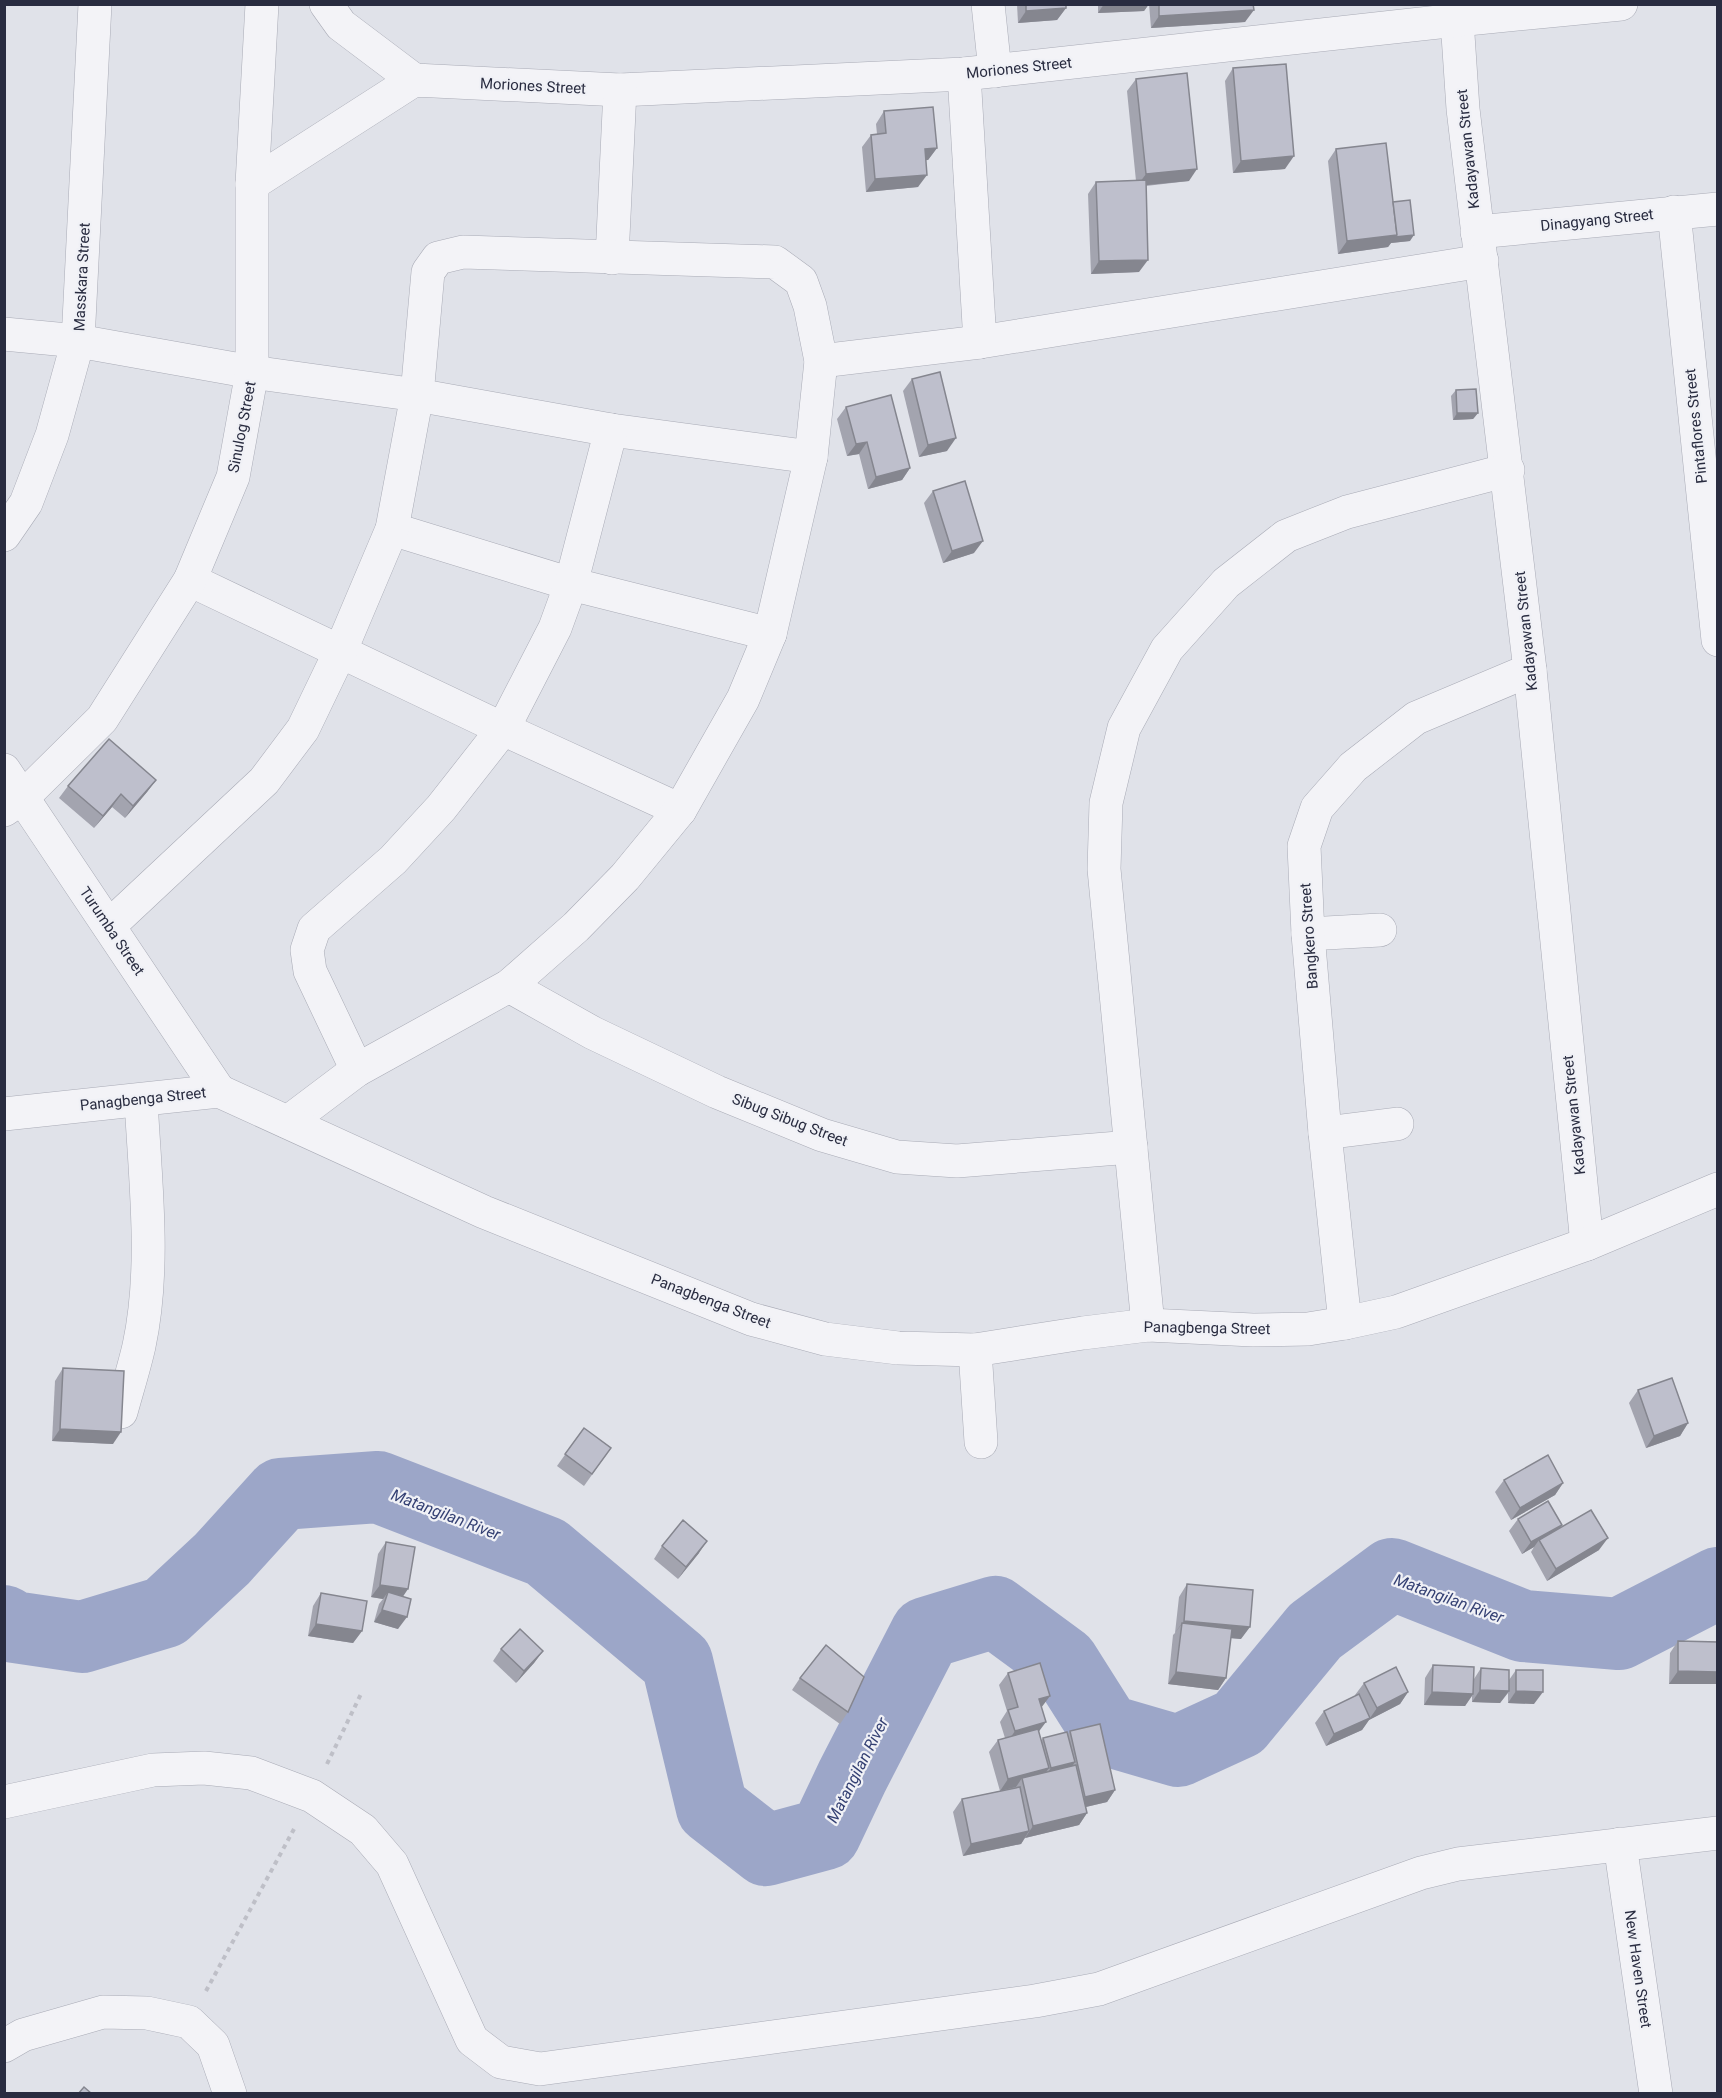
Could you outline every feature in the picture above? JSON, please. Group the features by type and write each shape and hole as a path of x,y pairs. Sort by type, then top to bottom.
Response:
{"street":[{"name":"Masskara Street","path":"4,535 26,503 52,435 78,341 95,4"},
{"name":"Sinulog Street","path":"13,804 102,719 190,580 233,477 252,372 252,184 262,4"},
{"path":"252,184 414,80 341,25 326,4"},
{"path":"980,342 979,73 988,4"},
{"name":"Moriones Street","path":"414,80 620,90 979,73 1621,4"},
{"name":"Kadayawan Street","path":"1456,20 1463,109 1508,470 1530,670 1587,1244"},
{"path":"612,258 620,90"},
{"name":"Dinagyang Street","path":"821,361 980,342 1480,246 1674,212 1718,209"},
{"name":"Pintaflores Street","path":"1674,212 1718,640"},
{"path":"109,926 264,781 303,729 340,652 392,529 417,395 428,272 438,258 463,252 775,262 801,281 810,306 821,361 811,457 770,634 743,699 680,810 625,877 576,927 509,986 357,1070 288,1122"},
{"path":"4,334 78,341 252,372 417,395 610,430 811,457"},
{"path":"357,1070 310,971 307,950 314,929 401,851 441,808 503,729 555,628 571,584 610,430"},
{"path":"1148,1325 1104,869 1106,803 1124,728 1167,649 1226,583 1286,536 1347,512 1508,470"},
{"path":"392,529 571,584 770,634"},
{"path":"190,580 503,729 680,810"},
{"name":"Bangkero Street","path":"1345,1323 1325,1133 1308,934 1304,846 1317,808 1353,767 1416,718 1530,670"},
{"name":"Turumba Street","path":"4,770 13,804 109,926 219,1091"},
{"path":"1308,934 1380,930"},
{"name":"Sibug Sibug Street","path":"509,986 593,1033 717,1092 822,1135 897,1157 957,1161 1131,1147"},
{"name":"Panagbenga Street","path":"4,1114 219,1091 484,1212 751,1319 825,1339 898,1348 975,1350 1148,1325 1253,1330 1308,1329 1345,1323 1395,1312 1587,1244 1718,1189"},
{"path":"121,1412 139,1345 147,1290 148,1217 141,1100"},
{"path":"1325,1133 1397,1124"},
{"path":"975,1350 981,1442"},
{"path":"4,1802 153,1770 204,1768 251,1773 312,1796 363,1830 392,1864 472,2040 501,2062 540,2069 1035,2001 1099,1989 1421,1873 1458,1864 1718,1833"},
{"name":"New Haven Street","path":"1620,1844 1656,2094"},
{"path":"4,2046 23,2035 103,2012 147,2013 189,2022 213,2045 230,2094"}],"path":[{"path":"189,2022 312,1796 361,1694"}],"building":[{"path":"1026,4 1066,4 1066,8 1026,11"},
{"path":"1159,4 1253,4 1254,10 1159,16"},
{"path":"1286,64 1294,156 1241,161 1233,68"},
{"path":"1187,73 1197,169 1146,174 1136,79"},
{"path":"933,107 937,148 925,149 927,175 875,179 871,135 886,133 884,111"},
{"path":"1386,143 1397,235 1347,241 1336,149"},
{"path":"1146,180 1148,260 1099,261 1096,182"},
{"path":"1410,200 1414,235 1395,237 1397,235 1393,202"},
{"path":"940,372 956,438 928,445 912,379"},
{"path":"1476,389 1478,413 1457,413 1456,390"},
{"path":"891,395 910,468 876,477 867,442 856,444 846,407"},
{"path":"965,481 983,541 952,551 933,491"},
{"path":"109,739 156,780 133,806 121,794 103,816 68,786"},
{"path":"63,1368 124,1371 121,1432 60,1429"},
{"path":"1672,1378 1688,1423 1654,1436 1638,1390"},
{"path":"584,1428 611,1448 592,1474 565,1454"},
{"path":"1548,1455 1563,1483 1520,1508 1504,1480"},
{"path":"1548,1501 1562,1525 1531,1542 1518,1519"},
{"path":"1591,1510 1608,1538 1556,1569 1539,1540"},
{"path":"683,1520 707,1541 686,1567 662,1546"},
{"path":"386,1542 415,1547 408,1589 380,1585"},
{"path":"1187,1584 1253,1590 1250,1627 1184,1621"},
{"path":"388,1592 411,1599 407,1617 382,1610"},
{"path":"321,1593 367,1601 362,1631 316,1624"},
{"path":"1182,1623 1232,1629 1226,1678 1176,1672"},
{"path":"520,1629 543,1651 524,1671 501,1649"},
{"path":"1678,1641 1718,1642 1718,1672 1678,1671"},
{"path":"826,1645 864,1677 848,1712 800,1678"},
{"path":"1040,1663 1050,1696 1039,1699 1046,1722 1015,1731 1008,1710 1018,1707 1008,1673"},
{"path":"1433,1665 1474,1667 1473,1694 1432,1692"},
{"path":"1396,1667 1408,1692 1377,1708 1364,1683"},
{"path":"1481,1668 1509,1670 1509,1691 1480,1690"},
{"path":"1516,1670 1543,1670 1543,1692 1516,1691"},
{"path":"1359,1694 1370,1718 1334,1734 1324,1711"},
{"path":"1100,1724 1115,1790 1085,1797 1070,1731"},
{"path":"1038,1729 1049,1768 1008,1779 998,1740"},
{"path":"1067,1732 1075,1762 1051,1768 1043,1738"},
{"path":"1076,1765 1087,1813 1033,1826 1022,1778"},
{"path":"1020,1787 1029,1831 971,1844 962,1799"},
{"path":"84,2087 92,2094 78,2094"}],"waterway":[{"name":"Matangilan River","path":"4,1621 14,1627 82,1637 165,1612 222,1559 281,1494 378,1487 546,1552 677,1662 712,1808 766,1850 825,1834 926,1633 995,1612 1063,1662 1106,1730 1178,1751 1239,1723 1315,1631 1392,1574 1523,1626 1619,1634 1718,1583"}]}
